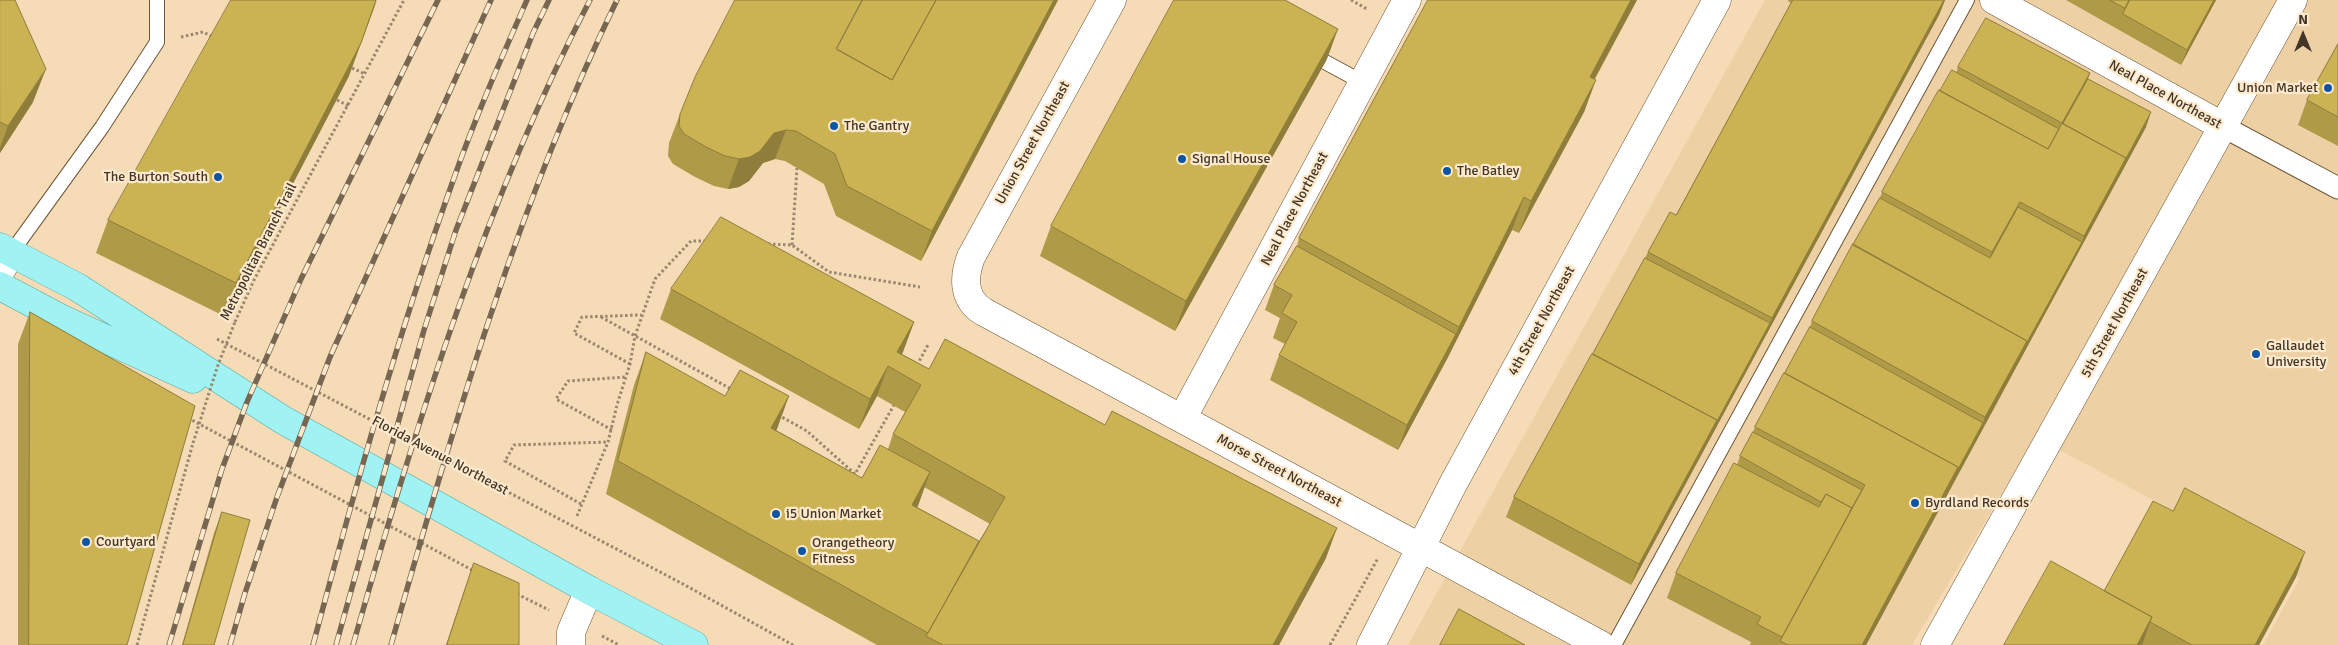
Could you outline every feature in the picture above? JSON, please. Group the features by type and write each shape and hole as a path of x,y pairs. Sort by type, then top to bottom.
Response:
{"main road":[{"path":"4,257 77,288 282,420 589,590 694,645"},
{"path":"0,286 62,318 282,420"}],"street":[{"name":"Union Street Northeast","path":"966,289 966,274 971,258 1112,0"},
{"name":"Neal Place Northeast","path":"1182,419 1407,0"},
{"name":"4th Street Northeast","path":"1371,645 1453,484 1717,0"},
{"name":"Neal Place Northeast","path":"1994,0 2338,188"},
{"name":"5th Street Northeast","path":"1935,645 2293,0"},
{"name":"Morse Street Northeast","path":"966,289 977,308 1601,645"},
{"path":"573,634 589,590"}],"lane":[{"path":"4,257 102,127 157,42 157,0"},
{"path":"1614,645 1967,0"},
{"path":"1325,62 1362,82"}],"path":[{"name":"Metropolitan Branch Trail","path":"137,645 200,418 235,322 254,280 349,106 404,0"},
{"path":"157,42 203,32 216,39"},
{"path":"352,68 365,74"},
{"path":"336,100 349,106"},
{"path":"792,245 797,168"},
{"path":"577,516 612,430 616,405 630,364 641,315 656,279 692,241 711,241"},
{"path":"765,244 792,245 829,272 920,288"},
{"path":"630,364 574,333 582,318 641,315"},
{"path":"601,317 738,393"},
{"name":"Florida Avenue Northeast","path":"210,335 683,584 793,645"},
{"path":"914,370 928,345"},
{"path":"612,430 556,399 568,381 626,377"},
{"path":"773,412 807,431 855,474 899,396"},
{"path":"180,414 478,574"},
{"path":"581,504 505,461 514,445 608,442"},
{"path":"513,592 573,634"},
{"path":"1330,645 1359,592"}],"shaded area":[{"path":"1765,0 2338,0 2338,645 2263,645 2300,578 2035,437 1912,645 1408,645"}],"building":[{"path":"0,0 15,0 46,69 8,126 0,122"},
{"name":"The Burton South","path":"231,0 376,0 361,43 236,283 108,220"},
{"name":"The Gantry","path":"735,0 862,0 836,49 892,80 936,0 1054,0 932,231 847,186 835,154 796,131 786,130 774,133 760,151 750,157 739,159 725,156 684,134 679,126 680,114 695,77"},
{"path":"863,0 936,0 892,80 837,49"},
{"name":"Signal House","path":"1174,0 1285,0 1338,29 1186,301 1051,226"},
{"name":"The Batley","path":"1428,0 1631,0 1590,77 1596,80 1531,201 1524,197 1459,327 1299,238"},
{"path":"1793,0 1944,0 1772,318 1648,252 1670,212 1676,215"},
{"path":"2110,0 2129,0 2125,8"},
{"path":"2130,0 2214,0 2187,50 2123,14"},
{"path":"1986,18 2090,73 2062,123 1958,67"},
{"path":"2338,44 2338,117 2307,100"},
{"path":"1952,70 2059,129 2048,149 1940,91"},
{"path":"2088,79 2151,112 2123,164 2126,158 2063,124"},
{"path":"1939,90 2048,149 2062,123 2126,158 2084,236 2020,202 1992,252 1882,192"},
{"path":"1880,198 1990,258 2018,207 2082,242 2025,346 2027,341 1853,245"},
{"path":"721,217 914,322 897,352 929,369 945,339 1105,425 1112,411 1337,528 1273,645 943,645 926,636 1005,497 893,434 921,385 888,366 870,399 671,289"},
{"path":"1853,244 2027,341 1985,417 1812,321"},
{"path":"1297,246 1456,334 1407,425 1279,355 1297,322 1282,313 1292,295 1274,285"},
{"path":"1645,258 1770,323 1715,425 1717,420 1593,354"},
{"name":"Courtyard","path":"30,312 195,406 127,645 29,645"},
{"path":"1810,327 1983,423 1956,473 1958,467 1785,373"},
{"name":"i5 Union Market","path":"646,352 725,396 740,370 789,396 771,428 862,478 880,445 930,472 912,505 979,541 928,633 618,461"},
{"path":"1592,354 1717,420 1639,564 1514,497"},
{"path":"1784,373 1958,467 1862,645 1788,645 1780,641 1865,485 1755,427"},
{"path":"1753,432 1862,490 1852,508 1826,494 1821,502 1740,456"},
{"path":"1734,463 1819,507 1826,494 1852,508 1782,637 1757,624 1761,617 1676,573"},
{"path":"2185,488 2305,552 2255,645 2192,645 2150,622 2152,617 2104,591 2153,501 2173,511"},
{"path":"222,512 250,520 214,645 183,645"},
{"path":"2051,561 2152,617 2137,645 2004,645"},
{"path":"474,563 519,583 519,645 447,645"},
{"path":"1459,609 1525,645 1440,645"}],"railway":[{"path":"169,645 222,469 247,402 301,279 438,0"},
{"path":"230,645 277,497 330,357 491,0"},
{"path":"313,645 345,527 415,293 471,133 527,0"},
{"path":"336,645 424,330 456,230 533,33 549,0"},
{"path":"353,645 402,480 455,316 517,156 552,77 590,0"},
{"path":"391,645 463,399 518,237 548,157 581,78 617,0"}],"place":[{"name":"Union Market","path":"2328,88"},
{"name":"The Gantry","path":"834,126"},
{"name":"Signal House","path":"1182,159"},
{"name":"The Batley","path":"1447,171"},
{"name":"The Burton South","path":"218,177"},
{"name":"Gallaudet University","path":"2256,354"},
{"name":"Byrdland Records","path":"1915,503"},
{"name":"i5 Union Market","path":"776,514"},
{"name":"Courtyard","path":"86,542"},
{"name":"Orangetheory Fitness","path":"802,551"}]}
